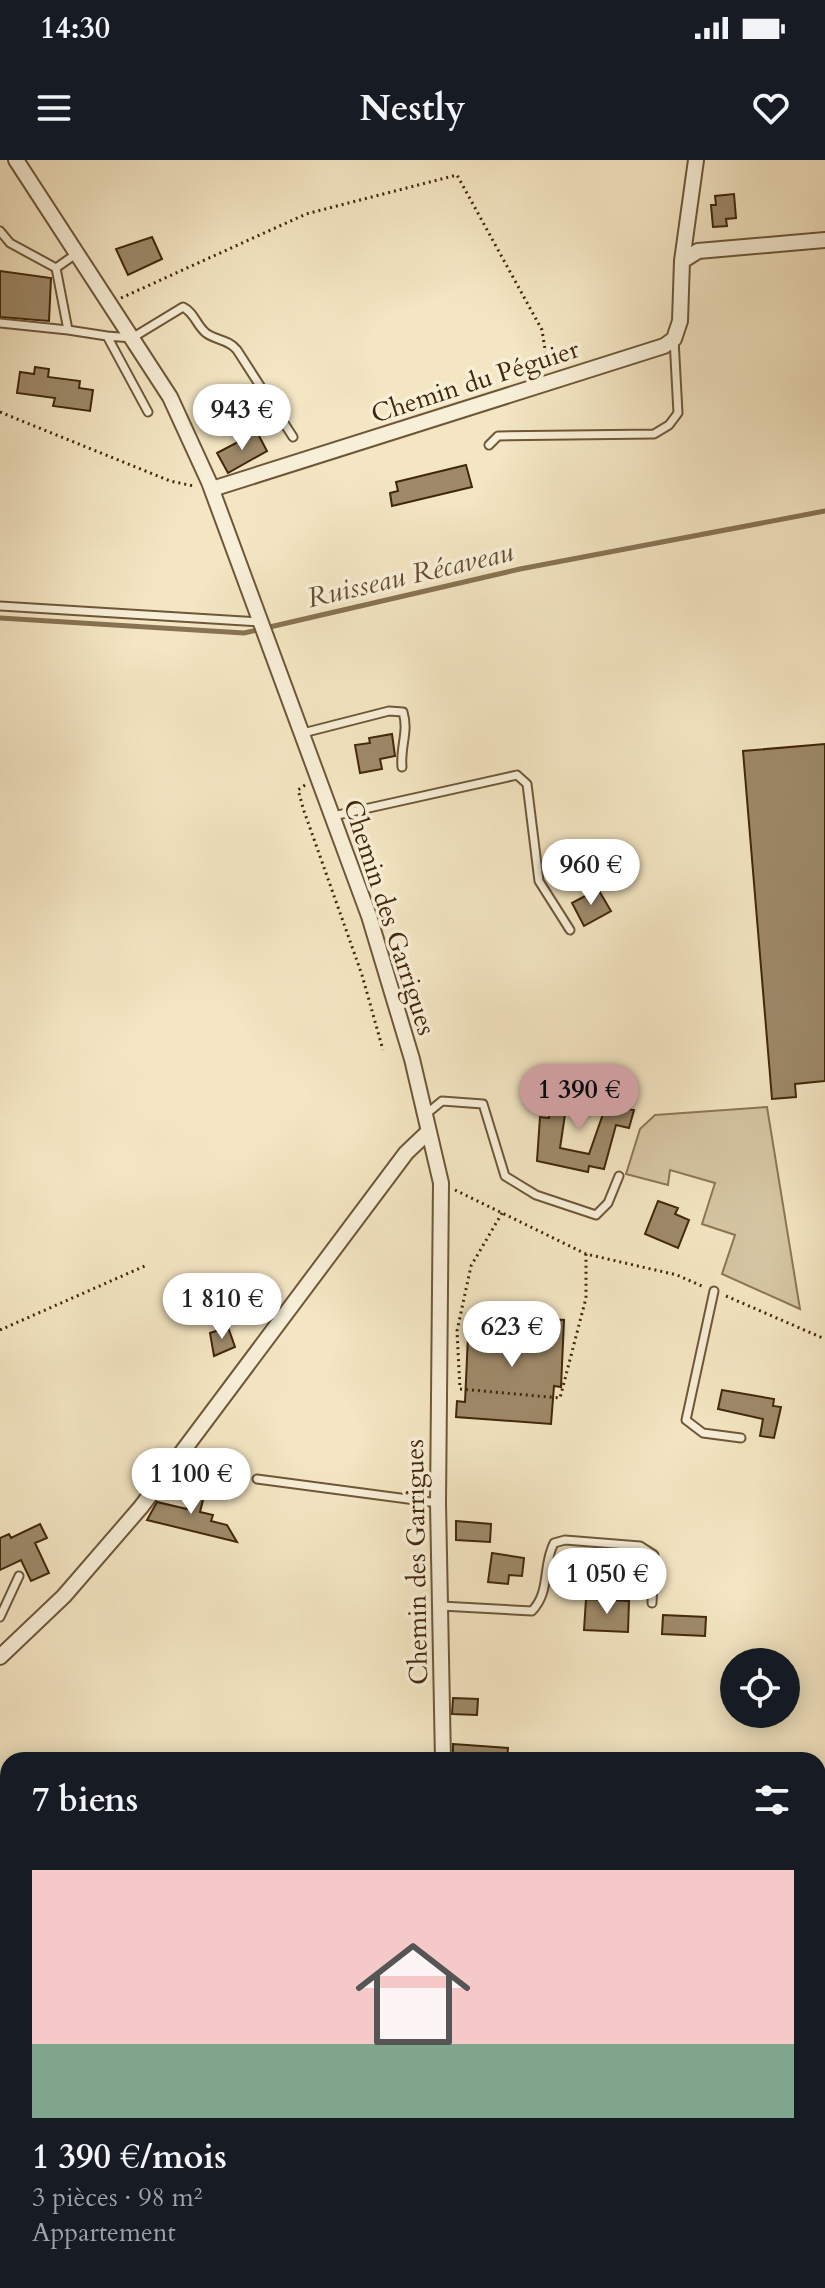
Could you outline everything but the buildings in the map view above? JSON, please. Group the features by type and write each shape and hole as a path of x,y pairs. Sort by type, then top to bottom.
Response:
{"street":[{"name":"Chemin des Garrigues","path":"16,160 170,397 211,486 373,930 412,1059 441,1183 438,1503 443,1752"},
{"path":"674,339 680,321 682,261 696,160"},
{"path":"682,261 698,251 825,240"},
{"name":"Chemin du Péguier","path":"211,486 664,346 674,339"},
{"path":"0,1657 64,1596 141,1507 397,1165 427,1133"}],"lane":[{"path":"0,231 10,243 56,268"},
{"path":"56,268 78,252"},
{"path":"56,268 68,330"},
{"path":"0,323 132,338 183,307 191,310 206,333 229,341 237,350 293,437"},
{"path":"107,336 148,412"},
{"path":"489,445 498,436 654,434 669,425 678,413 674,339"},
{"path":"0,606 261,622"},
{"path":"303,733 389,711 403,712 408,730 401,753 402,767"},
{"path":"333,816 517,775 527,784 539,881 570,930"},
{"path":"423,1116 442,1101 483,1104 505,1176 536,1195 596,1215 608,1203 619,1176"},
{"path":"714,1291 686,1420 703,1433 741,1438"},
{"path":"257,1479 438,1503"},
{"path":"441,1606 532,1611 544,1599 550,1551 554,1543 565,1540 640,1546 654,1555 652,1603"},
{"path":"0,1617 19,1576"}],"path":[{"path":"110,303 306,214 457,175 542,330 546,356 539,371 531,375"},
{"path":"0,412 170,481 211,486"},
{"path":"318,777 298,790 362,975 383,1050"},
{"path":"441,1183 586,1254 677,1275 825,1339"},
{"path":"502,1213 471,1266 457,1331 460,1389 560,1398 586,1298 586,1254"},
{"path":"0,1330 147,1265"}],"shaded area":[{"path":"767,1107 800,1309 722,1274 735,1235 702,1224 715,1183 670,1170 668,1185 626,1174 640,1129 655,1115"}],"waterway":[{"name":"Ruisseau Récaveau","path":"0,618 244,633 520,569 825,511"}]}
